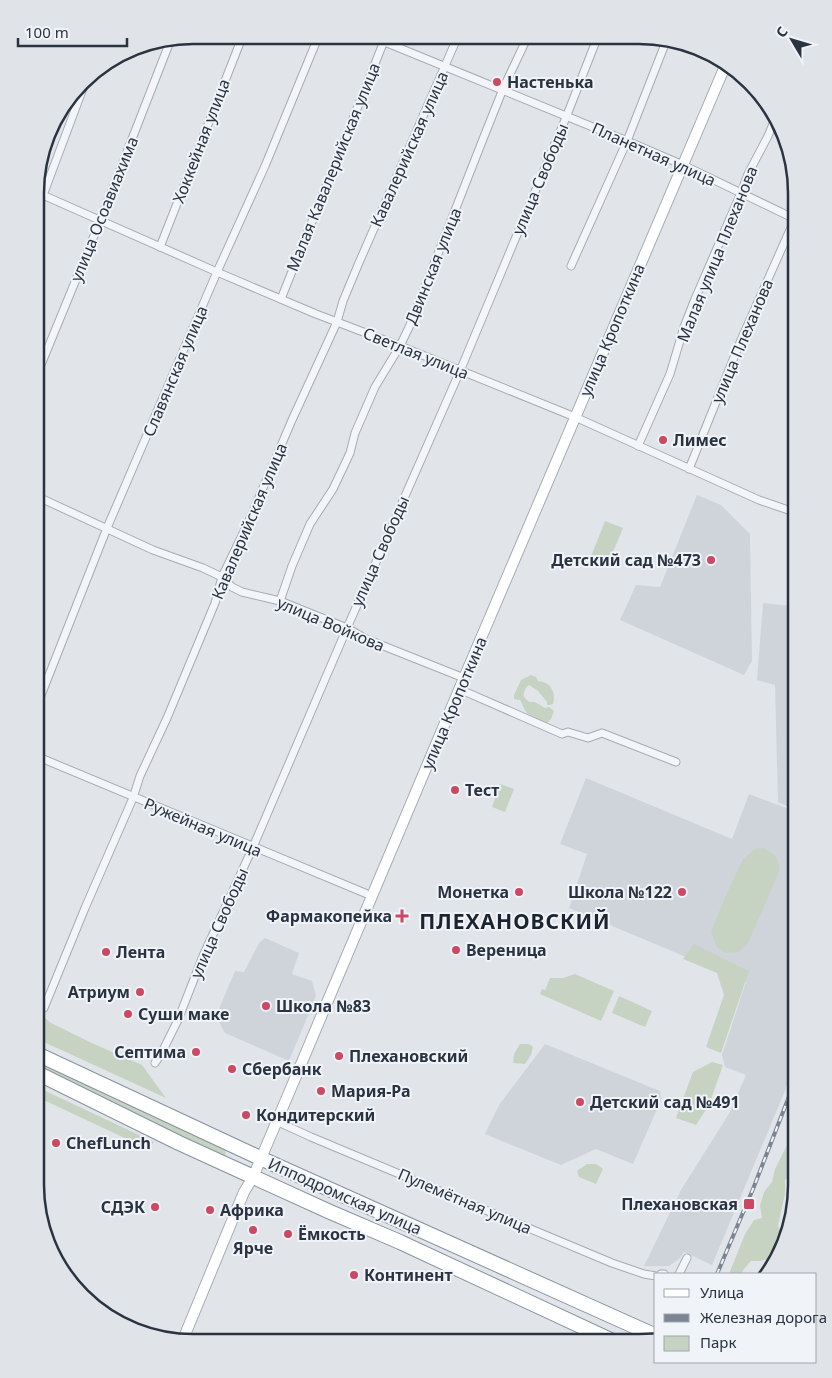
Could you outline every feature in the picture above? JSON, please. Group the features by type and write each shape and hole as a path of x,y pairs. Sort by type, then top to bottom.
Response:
{"highway":[{"name":"Ипподромская улица","path":"44,1057 260,1158 652,1331"},
{"name":"Ипподромская улица","path":"44,1076 252,1177 400,1242 598,1334"}],"main road":[{"name":"улица Кропоткина","path":"185,1334 244,1192 723,70"}],"street":[{"name":"Хоккейная улица","path":"160,247 239,44"},
{"name":"Славянская улица","path":"44,688 107,528 217,272 265,166 314,44"},
{"name":"Малая Кавалерийская улица","path":"281,298 382,44"},
{"name":"Планетная улица","path":"397,44 445,66 567,115 683,165 788,214"},
{"name":"Кавалерийская улица","path":"44,1008 133,798 140,776 167,718 215,603 222,577 248,523 337,322 343,301 358,265 455,44"},
{"name":"Двинская улица","path":"280,601 292,566 310,524 333,488 350,453 354,433 375,387 400,346 410,325 503,89 524,44"},
{"name":"улица Свободы","path":"155,1062 178,1020 203,956 460,371 595,44"},
{"name":"улица Осоавиахима","path":"44,358 168,46"},
{"path":"571,266 627,141 664,46"},
{"path":"44,195 81,94"},
{"name":"Малая улица Плеханова","path":"638,446 670,374 684,327 695,299 748,174 772,126"},
{"name":"Светлая улица","path":"44,195 217,272 576,417 759,500 788,510"},
{"name":"улица Плеханова","path":"689,468 742,340 788,236"},
{"name":"улица Войкова","path":"44,499 153,550 203,568 222,577 232,587 242,592 280,601 464,678"},
{"path":"460,689 562,734 568,732 588,738 602,733 676,762"},
{"name":"Ружейная улица","path":"44,759 372,896"},
{"name":"Пулемётная улица","path":"276,1120 311,1137 612,1263 654,1276"},
{"path":"680,1273 687,1258"}],"shaded area":[{"name":"Детский сад №473","path":"697,495 721,505 750,534 752,661 744,675 620,620 636,585 660,587"},
{"path":"763,603 788,606 788,807 778,802 775,685 757,680"},
{"name":"Школа №122","path":"586,778 732,839 749,794 788,809 788,1082 712,1265 684,1252 680,1258 669,1266 644,1266 681,1190 730,1112 746,1075 725,1067 722,1055 746,982 569,908 587,854 560,844"},
{"name":"Школа №83","path":"265,938 299,953 292,974 312,981 316,996 289,1061 225,1033 216,1016 235,971 244,972 259,943"},
{"name":"Детский сад №491","path":"545,1044 660,1091 661,1100 633,1164 596,1149 561,1165 485,1134 499,1105"}],"green space":[{"path":"605,521 623,528 607,566 590,559"},
{"path":"531,675 552,688 554,700 553,704 550,705 547,705 547,702 538,691 529,685 524,692 524,697 529,702 535,702 545,708 549,707 554,711 547,723 528,714 520,700 514,699 521,680"},
{"path":"500,784 514,789 505,812 492,807"},
{"path":"763,848 775,856 780,870 748,943 739,952 725,953 716,946 711,931 743,859 755,849"},
{"path":"694,944 749,971 721,1053 706,1047 724,995 717,973 683,959"},
{"path":"575,974 614,991 601,1021 540,994 542,989 545,990 550,978 563,978"},
{"path":"619,996 652,1011 645,1027 612,1013"},
{"path":"44,1017 51,1023 142,1065 166,1098 44,1042"},
{"path":"520,1044 529,1044 533,1047 531,1055 525,1064 513,1063 514,1054"},
{"path":"712,1062 723,1065 709,1105 696,1125 676,1118 693,1072"},
{"path":"44,1064 225,1150 225,1156 221,1158 44,1073"},
{"path":"44,1090 154,1142 148,1149 44,1100"},
{"path":"788,1143 788,1178 785,1180 785,1194 778,1226 781,1231 777,1242 768,1259 751,1261 742,1273 729,1273 745,1234 754,1220 762,1218 760,1206 764,1192 772,1182 775,1169"},
{"path":"587,1164 596,1164 603,1169 596,1184 579,1177 577,1171"}],"railway":[{"path":"717,1273 788,1099"}],"place":[{"name":"Настенька","path":"497,82"},
{"name":"Лимес","path":"663,440"},
{"name":"Детский сад №473","path":"711,560"},
{"name":"Тест","path":"455,790"},
{"name":"Монетка","path":"519,892"},
{"name":"Школа №122","path":"682,892"},
{"name":"Фармакопейка","path":"402,916"},
{"name":"Вереница","path":"456,950"},
{"name":"Лента","path":"106,952"},
{"name":"Атриум","path":"140,992"},
{"name":"Школа №83","path":"266,1006"},
{"name":"Суши маке","path":"128,1014"},
{"name":"Септима","path":"196,1052"},
{"name":"Плехановский","path":"339,1056"},
{"name":"Сбербанк","path":"232,1069"},
{"name":"Мария-Ра","path":"321,1091"},
{"name":"Детский сад №491","path":"580,1102"},
{"name":"Кондитерский","path":"246,1115"},
{"name":"ChefLunch","path":"56,1143"},
{"name":"Плехановская","path":"749,1204"},
{"name":"СДЭК","path":"155,1207"},
{"name":"Африка","path":"210,1210"},
{"name":"Ярче","path":"253,1230"},
{"name":"Ёмкость","path":"288,1234"},
{"name":"Континент","path":"354,1275"}],"district":[{"name":"ПЛЕХАНОВСКИЙ","path":"515,921"}]}
